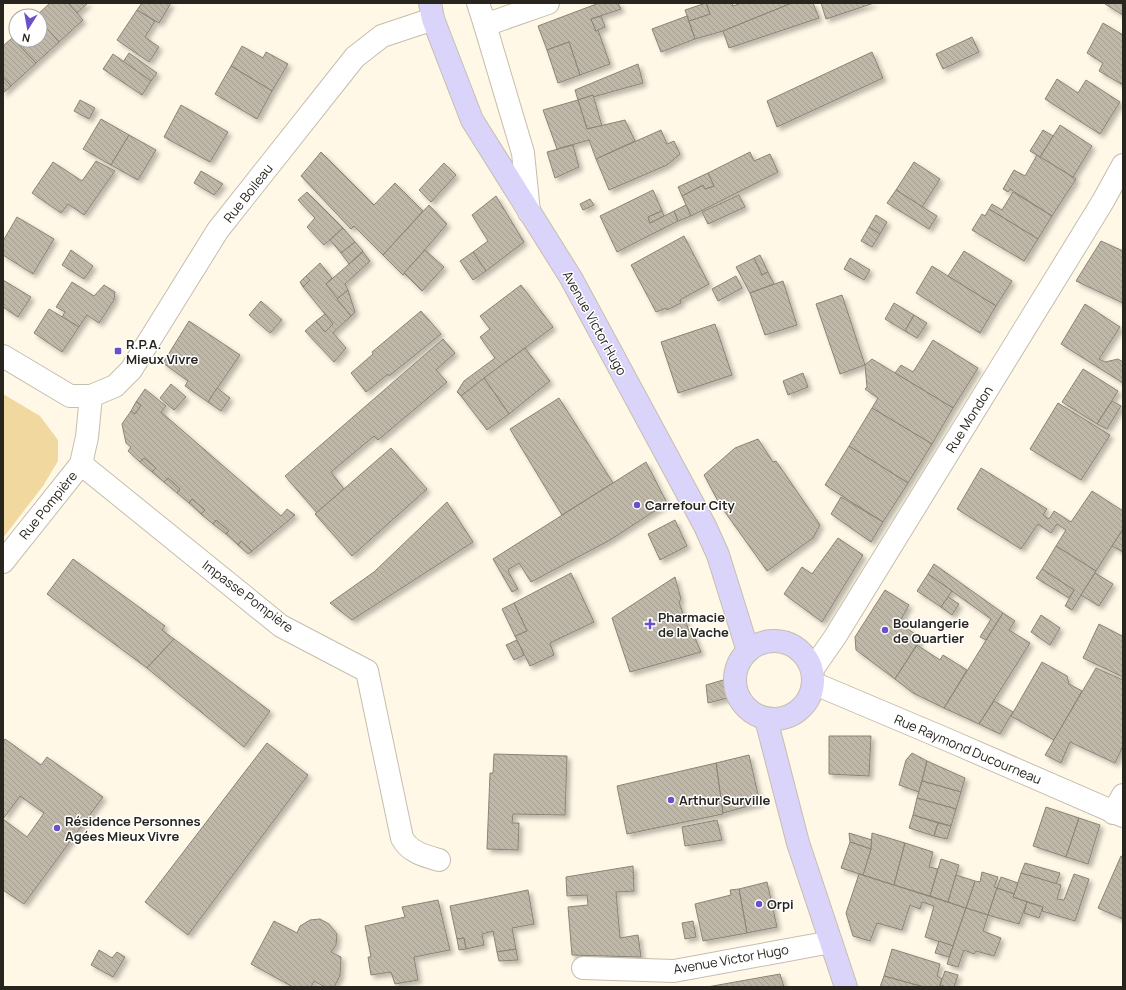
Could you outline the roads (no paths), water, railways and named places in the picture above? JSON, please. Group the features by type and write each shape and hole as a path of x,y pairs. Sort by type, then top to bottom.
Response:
{"street":[{"path":"478,3 523,153 529,212"},
{"path":"485,25 548,3"},
{"name":"Avenue Victor Hugo","path":"432,11 472,120 571,278 705,526 718,555 748,651"},
{"name":"Rue Boileau","path":"91,396 115,386 131,370 218,230 355,57 382,36 432,11"},
{"name":"Rue Mondon","path":"812,677 835,637 1102,203 1123,165"},
{"path":"3,356 70,396 91,396"},
{"name":"Rue Pompière","path":"3,562 81,464 87,437 91,396"},
{"name":"Impasse Pompière","path":"81,464 281,626 367,671 402,838 405,845 422,855 439,860"},
{"path":"772,641 785,643 797,649 806,658 812,677 810,696 802,707 792,715 779,719 766,719 754,714 745,707 738,696 735,684 735,672 740,660 748,651 759,644 772,641"},
{"name":"Rue Raymond Ducourneau","path":"812,677 948,740 1120,808"},
{"path":"766,719 798,843 846,987"},
{"name":"Avenue Victor Hugo","path":"583,968 674,971 831,942"}],"place":[{"name":"R.P.A. Mieux Vivre","path":"118,351"},
{"name":"Carrefour City","path":"637,505"},
{"name":"Pharmacie de la Vache","path":"650,624"},
{"name":"Boulangerie de Quartier","path":"885,630"},
{"name":"Arthur Surville","path":"671,800"},
{"name":"Résidence Personnes Agées Mieux Vivre","path":"57,828"},
{"name":"Orpi","path":"759,904"}]}
